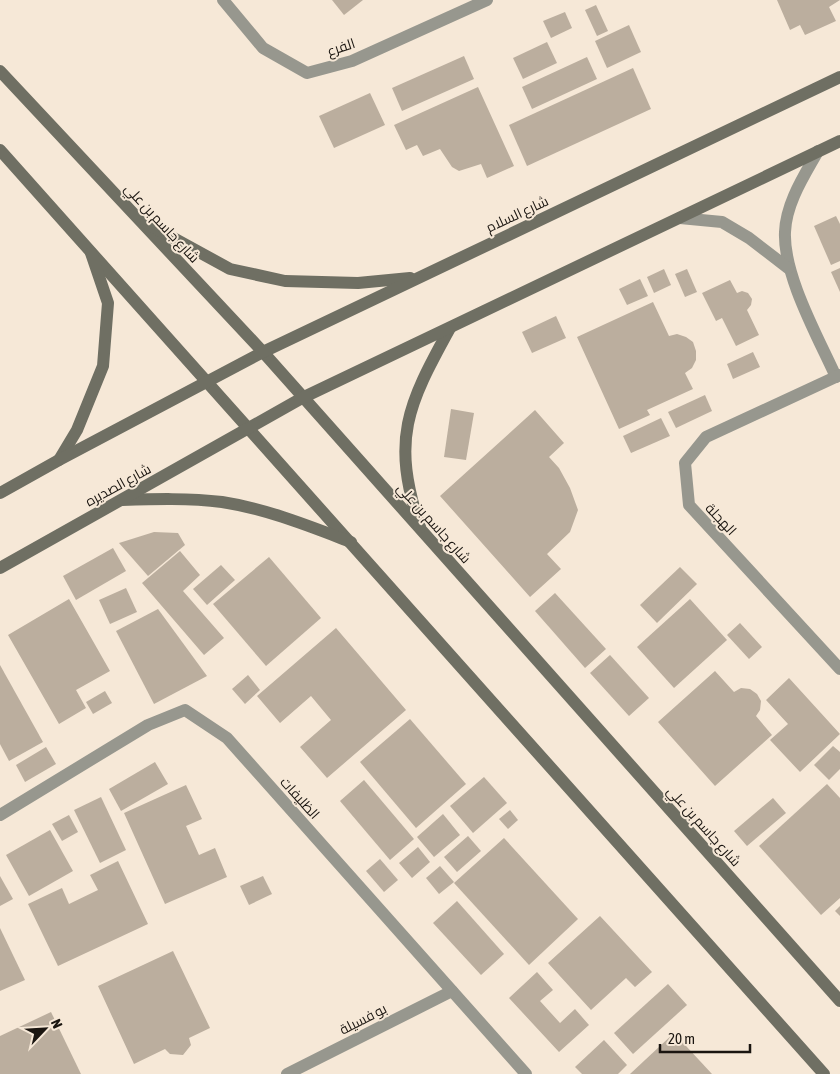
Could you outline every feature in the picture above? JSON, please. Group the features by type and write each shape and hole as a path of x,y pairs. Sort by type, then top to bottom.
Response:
{"main road":[{"name":"شارع جاسم بن علي","path":"0,71 263,352 421,532 840,1001"},
{"name":"شارع السلام","path":"208,381 263,352 840,77"},
{"path":"250,428 302,398 840,141"},
{"path":"0,150 353,543 824,1074"},
{"path":"134,216 230,268 285,281 358,283 420,277"},
{"path":"59,460 77,430 103,366 108,303 89,248"},
{"path":"421,532 409,492 404,452 407,423 421,380 450,328"},
{"path":"0,494 59,460 208,381"},
{"name":"شارع الصديره","path":"0,568 250,428"},
{"path":"121,500 182,499 223,503 281,516 353,543"}],"street":[{"name":"الفرع","path":"223,0 263,48 307,73 352,62 487,0"},
{"name":"الهجلة","path":"818,151 796,189 789,215 785,232 788,268 838,376 706,436 685,463 688,505 840,670"},
{"name":"الهجلة","path":"680,218 722,222 749,238 788,268"},
{"name":"الظليفات","path":"0,815 148,724 185,710 227,738 526,1074"},
{"name":"بو فسيلة","path":"287,1074 452,991"}],"building":[{"path":"332,0 363,0 344,15"},
{"path":"777,0 840,0 829,7 836,21 805,35 800,25 790,30"},
{"path":"596,5 608,31 597,36 585,10"},
{"path":"565,12 572,28 551,38 543,21"},
{"path":"629,25 641,52 607,68 595,41"},
{"path":"547,42 557,63 523,79 513,58"},
{"path":"464,56 474,79 402,111 392,88"},
{"path":"587,57 597,79 532,109 522,87"},
{"path":"633,68 651,109 527,166 509,125"},
{"path":"478,87 514,166 487,178 481,164 459,171 452,167 440,149 423,156 417,145 406,150 394,125"},
{"path":"370,93 385,125 334,148 319,116"},
{"path":"836,216 840,224 840,261 831,265 814,226"},
{"path":"840,268 840,292 831,272"},
{"path":"664,269 671,285 654,293 647,277"},
{"path":"687,269 697,292 685,297 675,274"},
{"path":"640,279 648,296 627,305 619,289"},
{"path":"730,280 737,293 742,291 748,293 752,299 751,305 747,310 759,335 736,346 722,318 716,321 702,293"},
{"path":"653,302 669,336 677,334 693,342 696,360 692,368 685,373 693,389 647,410 650,415 619,429 577,337"},
{"path":"556,316 566,338 532,353 522,332"},
{"path":"753,352 760,367 733,379 727,364"},
{"path":"705,395 712,411 676,428 668,412"},
{"path":"451,409 474,413 466,460 444,457"},
{"path":"535,410 564,443 549,457 559,468 570,488 578,510 570,532 547,554 561,569 530,597 440,496"},
{"path":"661,418 670,436 631,453 623,436"},
{"path":"154,532 178,533 185,545 148,576 119,543"},
{"path":"113,548 126,571 76,600 63,576"},
{"path":"180,551 200,575 183,591 224,638 204,655 142,583"},
{"path":"269,557 321,618 266,666 213,604"},
{"path":"221,565 235,580 207,605 193,589"},
{"path":"680,567 697,584 657,623 640,605"},
{"path":"126,588 137,612 110,624 99,600"},
{"path":"555,593 606,649 585,668 535,611"},
{"path":"69,599 110,671 76,690 86,708 59,724 8,635"},
{"path":"690,599 727,640 674,688 637,647"},
{"path":"158,609 207,676 154,704 116,631"},
{"path":"740,623 762,647 749,659 727,635"},
{"path":"336,628 406,710 327,778 300,747 331,720 311,696 280,723 257,696"},
{"path":"610,655 649,698 629,716 590,673"},
{"path":"0,665 43,742 9,761 0,744"},
{"path":"715,671 734,692 741,688 750,689 757,694 761,701 760,710 756,716 772,735 715,786 658,722"},
{"path":"248,675 260,690 245,704 232,689"},
{"path":"789,678 840,734 800,772 770,740 788,724 766,700"},
{"path":"105,691 112,703 93,714 86,702"},
{"path":"410,719 466,784 416,828 360,762"},
{"path":"833,746 840,752 840,769 829,780 814,765"},
{"path":"46,747 56,764 25,782 16,765"},
{"path":"155,762 168,784 121,811 109,789"},
{"path":"484,777 507,803 473,833 450,806"},
{"path":"364,780 414,839 390,860 340,801"},
{"path":"827,784 840,798 840,898 821,915 759,846"},
{"path":"186,785 202,819 186,826 199,855 215,848 227,877 165,904 124,813"},
{"path":"101,797 126,850 100,863 74,810"},
{"path":"773,798 786,813 747,846 734,831"},
{"path":"510,810 518,820 508,829 499,819"},
{"path":"443,814 460,835 434,857 417,837"},
{"path":"69,815 78,832 62,841 52,824"},
{"path":"50,830 73,871 29,896 6,855"},
{"path":"468,836 481,851 457,872 444,857"},
{"path":"504,838 578,919 529,965 454,883"},
{"path":"418,847 430,862 412,878 399,863"},
{"path":"380,859 398,880 384,892 366,871"},
{"path":"118,861 148,924 58,966 28,904 62,888 69,904 98,890 90,875"},
{"path":"440,866 454,882 439,894 426,878"},
{"path":"0,876 13,899 0,906"},
{"path":"263,876 272,894 249,905 240,886"},
{"path":"457,901 504,954 481,975 433,923"},
{"path":"840,906 840,916 835,911"},
{"path":"600,916 652,972 635,987 626,978 591,1010 548,963"},
{"path":"0,928 25,980 0,991"},
{"path":"173,951 210,1028 189,1038 191,1045 183,1055 170,1054 165,1049 134,1064 98,986"},
{"path":"537,972 553,990 540,1001 560,1023 575,1009 589,1025 559,1052 509,998"},
{"path":"668,984 687,1005 633,1054 614,1033"},
{"path":"51,1012 81,1074 0,1074 0,1036"},
{"path":"674,1033 712,1074 630,1074"},
{"path":"604,1040 627,1065 618,1074 582,1074 575,1067"}]}
